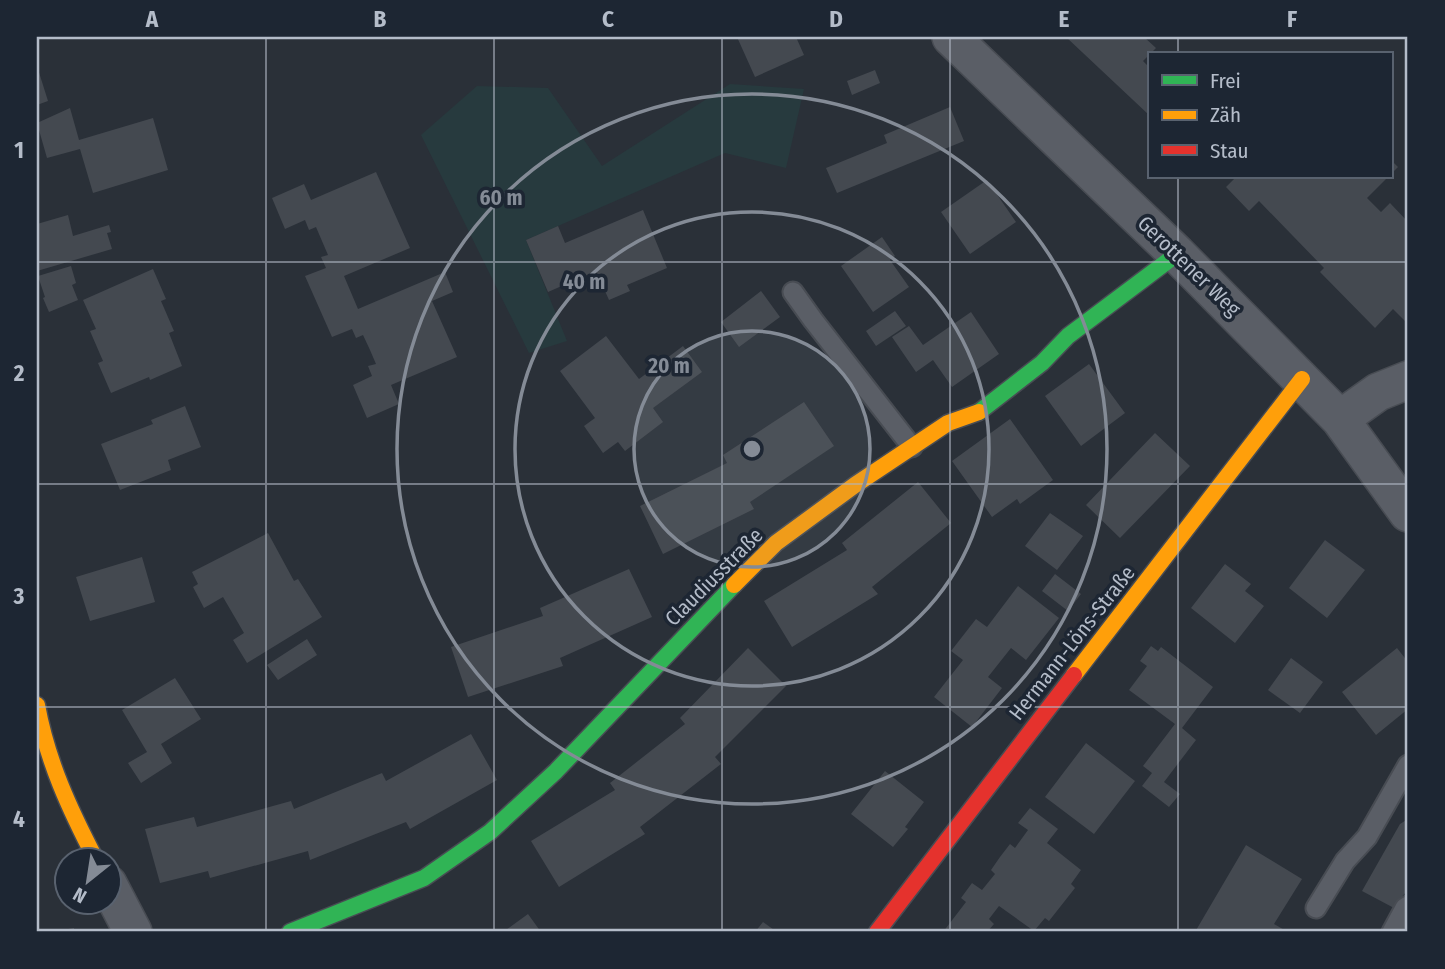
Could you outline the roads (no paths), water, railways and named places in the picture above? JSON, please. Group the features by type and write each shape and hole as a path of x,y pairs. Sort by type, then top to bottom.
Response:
{"street":[{"name":"Gerottener Weg","path":"951,37 1177,254 1302,379 1340,419 1408,513"},
{"name":"Claudiusstraße","path":"290,932 424,878 490,832 556,771 776,543 855,485 948,423 978,413 1042,363 1068,335 1177,254"},
{"name":"Hermann-Löns-Straße","path":"877,932 1302,379"},
{"path":"1340,419 1378,392 1408,380"},
{"path":"37,705 51,766 89,846"},
{"path":"122,911 133,932"}],"lane":[{"path":"793,292 912,447"},
{"path":"1316,908 1345,861 1367,837 1408,765"},
{"path":"1392,932 1408,906"}]}
